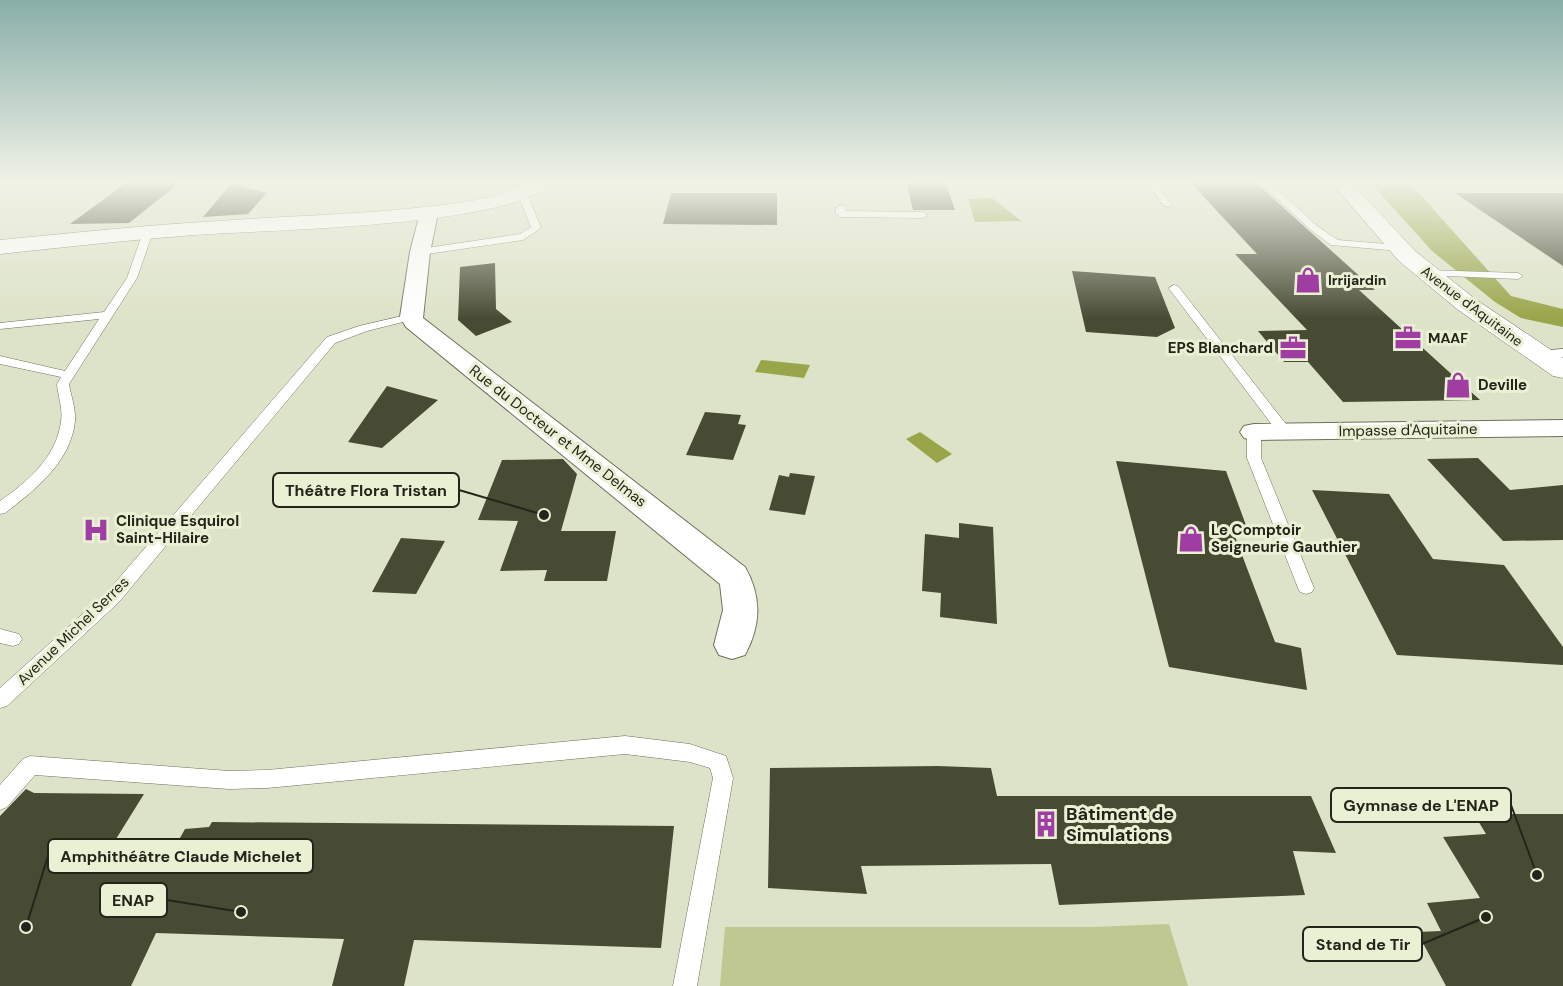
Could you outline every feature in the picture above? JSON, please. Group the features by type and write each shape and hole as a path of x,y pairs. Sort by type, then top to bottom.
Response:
{"street":[{"path":"0,247 222,227"},
{"path":"411,316 426,227"},
{"name":"Avenue d'Aquitaine","path":"1380,227 1427,273 1563,370"},
{"name":"Rue du Docteur et Mme Delmas","path":"411,316 428,334 733,576 739,586 741,597 732,645"},
{"name":"Impasse d'Aquitaine","path":"1254,432 1563,428"}],"lane":[{"path":"420,252 523,237 536,227"},
{"path":"1313,227 1335,243 1399,248"},
{"path":"0,509 28,488 61,447 68,420 63,384 132,278 148,232"},
{"path":"1427,273 1518,276"},
{"path":"1174,288 1284,431"},
{"path":"0,326 106,315"},
{"name":"Avenue Michel Serres","path":"0,700 112,597 330,340 363,328 411,316"},
{"path":"1539,355 1563,353"},
{"path":"0,360 68,375"},
{"path":"1254,432 1254,458 1306,588"},
{"path":"0,800 30,765 229,780 267,779 625,745 690,753 719,762 723,778 685,986"}],"shaded area":[{"path":"1410,227 1449,227 1511,296 1563,309 1563,327 1521,318 1495,302 1432,251"},
{"path":"761,360 810,365 804,378 755,372"},
{"path":"920,432 952,454 937,463 906,439"},
{"path":"1169,924 1188,986 720,986 725,927 1093,927"}],"building":[{"path":"1232,227 1305,227 1375,290 1359,290 1480,400 1343,402 1308,362 1284,362 1258,331 1307,330 1235,254 1257,254"},
{"path":"1505,227 1563,227 1563,266"},
{"path":"495,263 496,309 512,322 476,336 458,320 460,267"},
{"path":"1072,271 1155,277 1175,328 1157,337 1086,332"},
{"path":"387,386 438,400 382,448 348,442"},
{"path":"705,412 741,415 738,424 746,425 733,460 686,455"},
{"path":"1478,458 1510,490 1563,485 1563,540 1503,541 1427,459"},
{"path":"563,459 577,474 561,531 616,531 607,581 544,581 547,570 500,571 518,521 478,520 502,460"},
{"path":"1116,461 1226,471 1247,528 1231,526 1275,642 1301,648 1307,690 1169,667"},
{"path":"790,473 815,476 805,515 769,510 779,475 789,477"},
{"path":"1312,490 1389,494 1433,559 1504,565 1563,647 1563,665 1397,655"},
{"path":"959,523 993,527 997,624 940,617 941,593 922,591 925,534 959,538"},
{"path":"401,538 445,541 416,594 372,592"},
{"name":"Bâtiment de Simulations","path":"938,766 991,768 997,796 1311,796 1336,853 1293,851 1305,895 1059,905 1051,864 861,866 867,894 768,888 770,768"},
{"path":"26,789 34,793 144,794 98,868 163,868 185,829 209,827 212,822 674,826 661,948 414,940 404,986 332,986 344,939 156,933 131,986 0,986 0,816"},
{"path":"1474,814 1563,814 1563,986 1446,986 1417,932 1441,931 1427,903 1480,898 1443,837 1486,834"}],"place":[{"name":"Irrijardin","path":"1308,280"},
{"name":"MAAF","path":"1408,338"},
{"name":"EPS Blanchard","path":"1293,348"},
{"name":"Deville","path":"1458,385"},
{"name":"Théâtre Flora Tristan","path":"544,515"},
{"name":"Clinique Esquirol Saint-Hilaire","path":"96,530"},
{"name":"Le Comptoir Seigneurie Gauthier","path":"1191,539"},
{"name":"Bâtiment de Simulations","path":"1046,824"},
{"name":"Gymnase de L'ENAP","path":"1537,875"},
{"name":"ENAP","path":"241,912"},
{"name":"Stand de Tir","path":"1486,917"},
{"name":"Amphithéâtre Claude Michelet","path":"26,927"}]}
